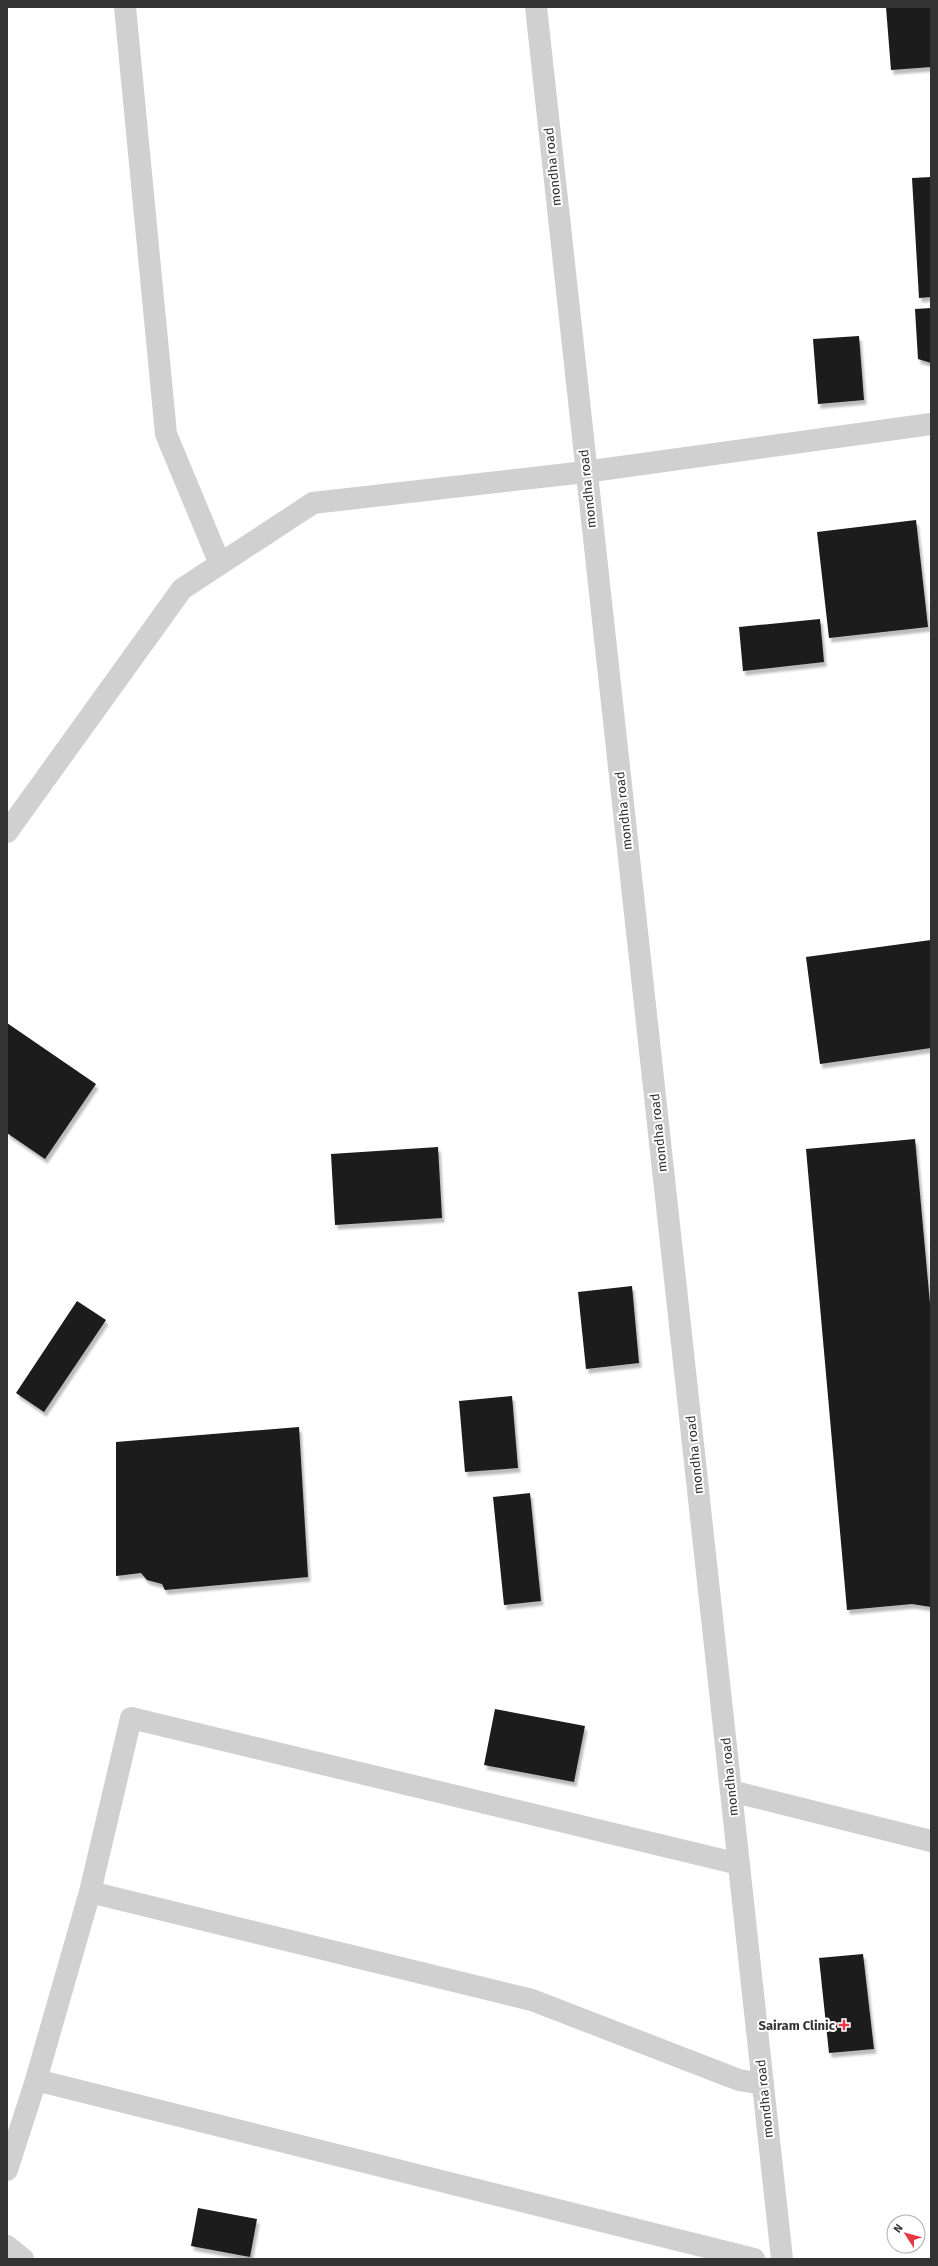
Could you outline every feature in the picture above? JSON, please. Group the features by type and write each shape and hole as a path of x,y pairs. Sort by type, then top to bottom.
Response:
{"street":[{"path":"125,7 166,434 220,564"},
{"name":"mondha road","path":"536,7 585,472 782,2259"},
{"path":"7,832 182,589 313,503 585,472 931,424"},
{"path":"7,2170 36,2080 90,1892 131,1718 739,1864"},
{"path":"731,1791 931,1841"},
{"path":"90,1892 532,2000 739,2080 763,2084"},
{"path":"36,2080 754,2259"},
{"path":"7,2246 23,2259"}],"building":[{"path":"886,7 931,7 931,67 891,70"},
{"path":"931,177 931,297 919,298 912,178"},
{"path":"931,308 931,363 918,359 915,309"},
{"path":"859,336 864,400 818,404 813,339"},
{"path":"916,520 928,627 829,638 817,532"},
{"path":"820,619 824,662 743,671 739,627"},
{"path":"931,940 931,1048 820,1064 806,957"},
{"path":"7,1023 96,1084 45,1159 7,1133"},
{"path":"915,1139 931,1315 931,1607 912,1604 847,1610 806,1149"},
{"path":"438,1147 442,1218 335,1225 331,1154"},
{"path":"632,1286 639,1363 586,1369 578,1292"},
{"path":"77,1301 106,1320 44,1412 16,1393"},
{"path":"512,1396 518,1468 465,1472 459,1401"},
{"path":"299,1427 308,1577 165,1590 162,1584 147,1580 141,1573 116,1576 116,1442"},
{"path":"530,1493 541,1601 504,1605 493,1497"},
{"path":"495,1709 585,1726 574,1782 484,1765"},
{"path":"863,1954 874,2049 829,2053 819,1958"},
{"path":"198,2208 257,2219 250,2257 191,2246"}],"place":[{"name":"Sairam Clinic","path":"844,2025"}]}
